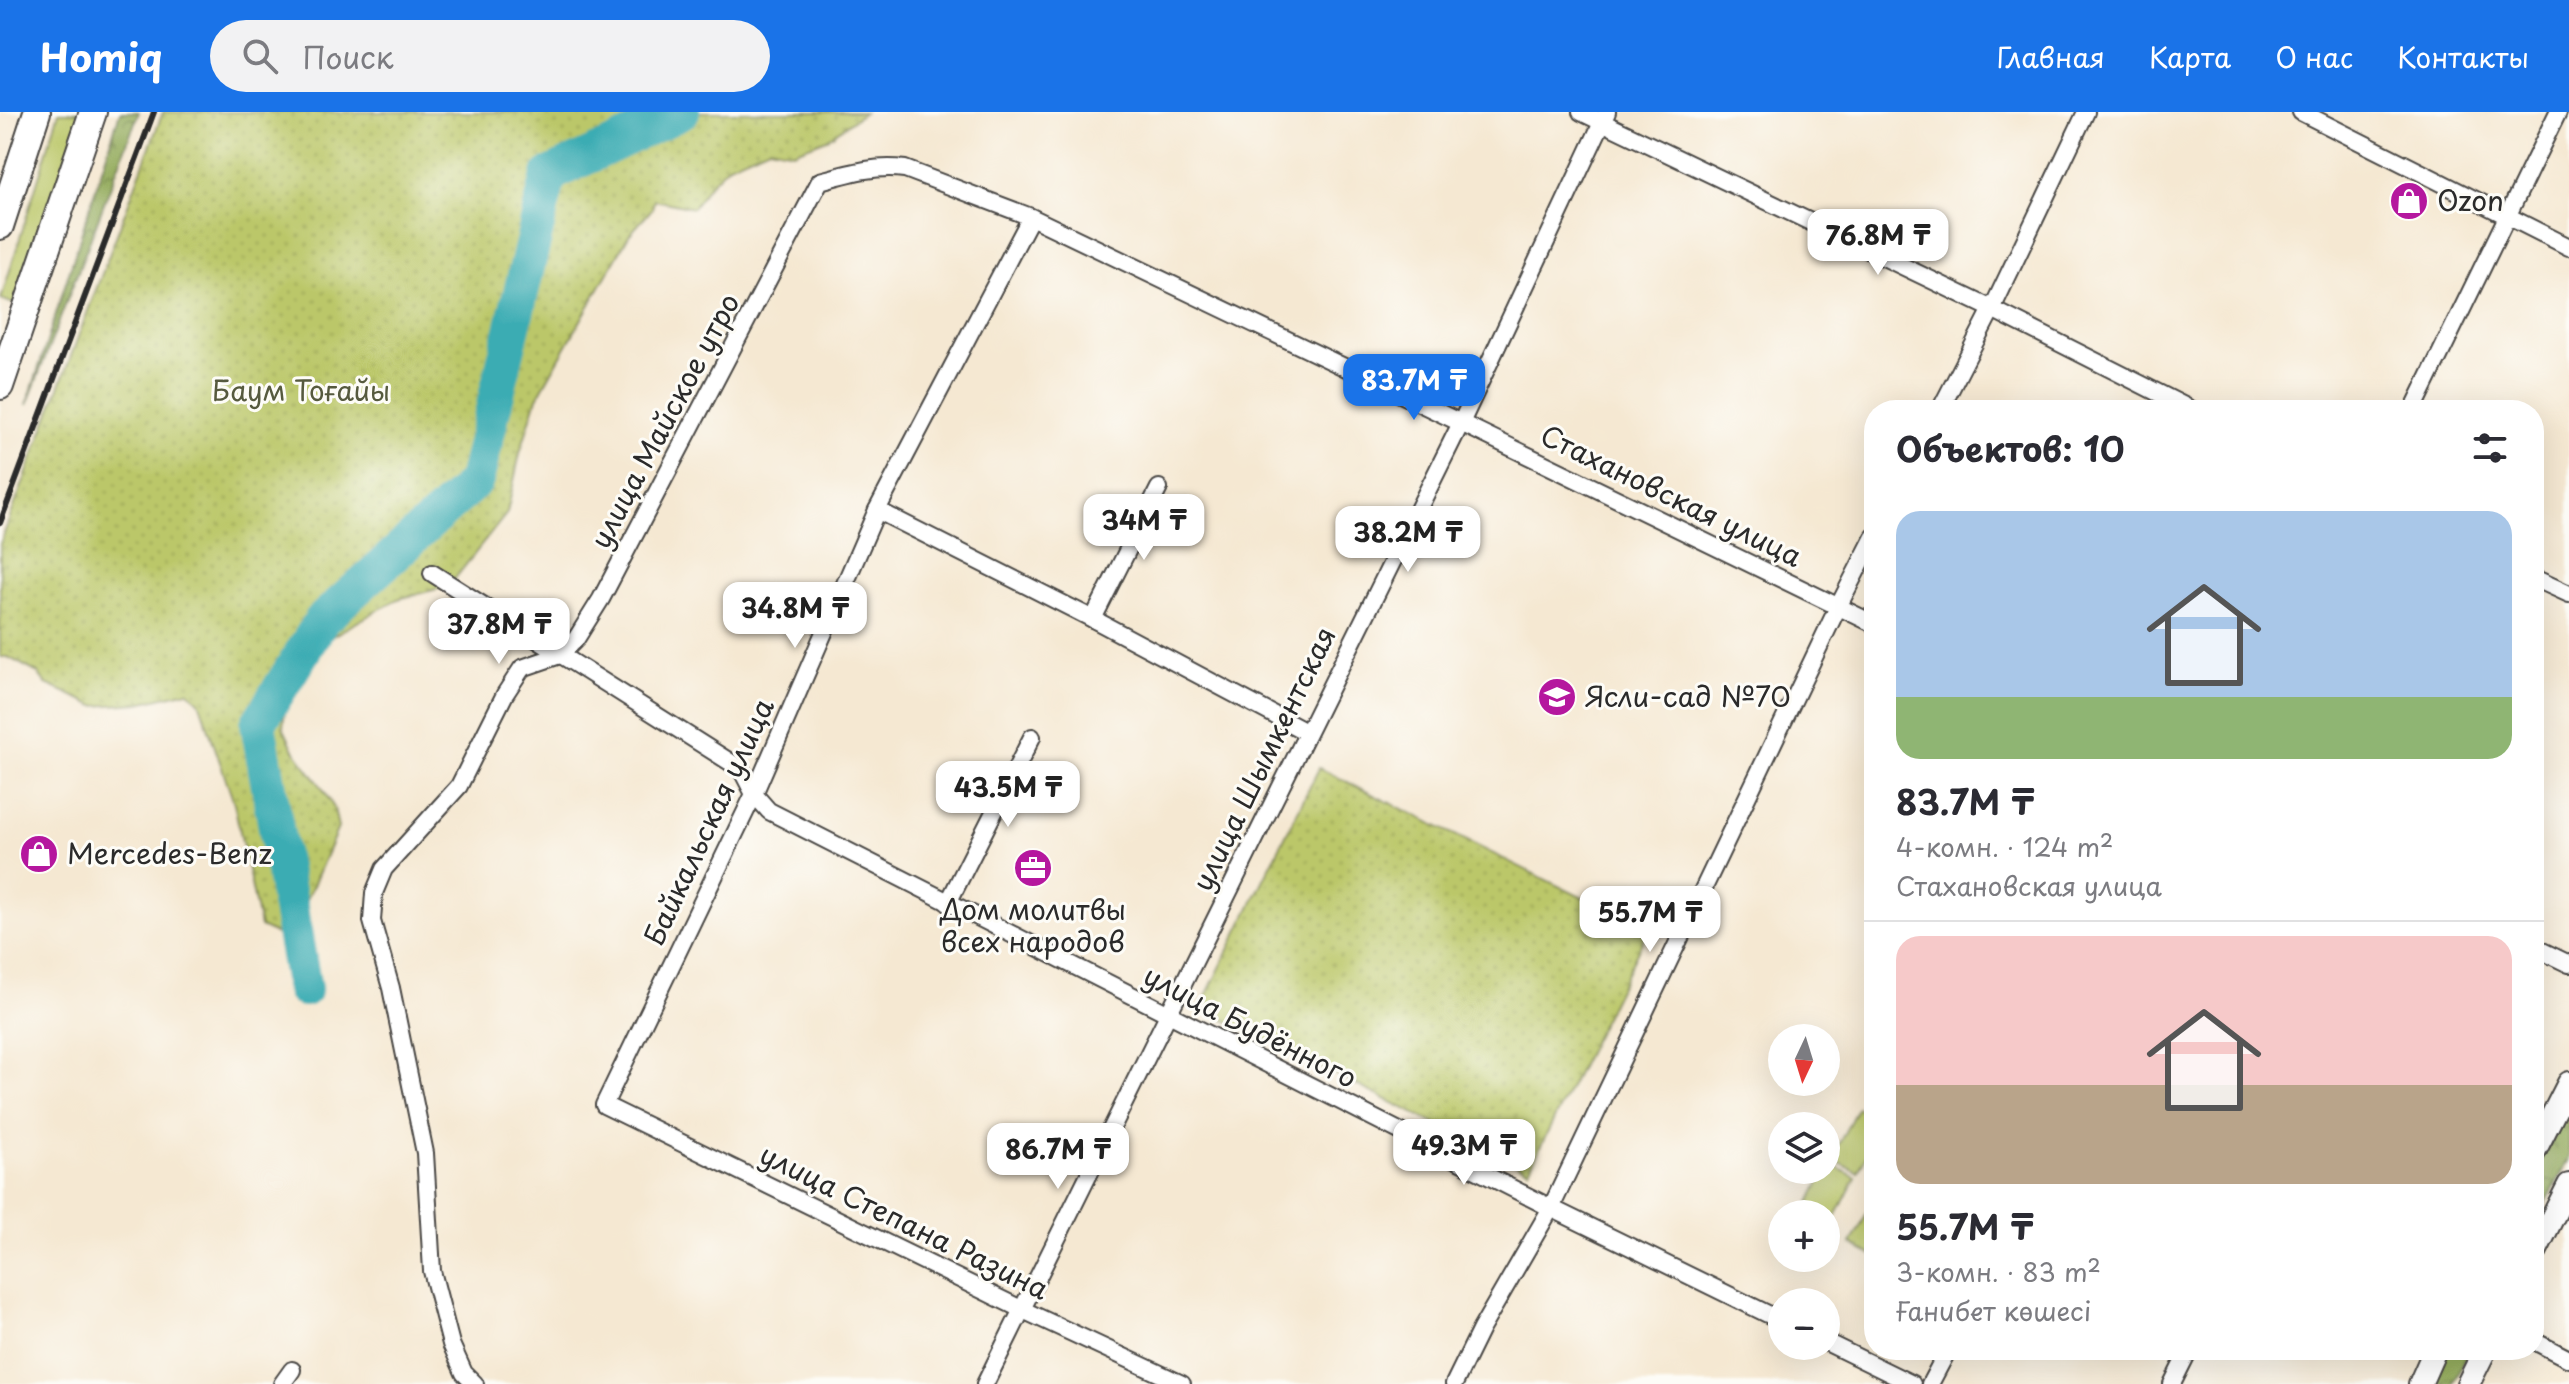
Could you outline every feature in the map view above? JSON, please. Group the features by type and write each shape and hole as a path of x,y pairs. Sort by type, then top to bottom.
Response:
{"main road":[{"path":"0,226 37,112"},
{"path":"0,386 93,112"}],"street":[{"path":"1581,112 1604,117 2172,400"},
{"path":"1945,400 2086,112"},
{"path":"2301,112 2569,247"},
{"path":"2418,400 2558,112"},
{"name":"улица Шымкентская","path":"985,1384 1461,423 1604,117"},
{"name":"улица Майское утро","path":"560,655 576,639 601,599 820,181 886,166 905,169 966,192"},
{"name":"Стахановская улица","path":"966,192 1031,217 1864,619"},
{"name":"Байкальская улица","path":"604,1105 754,794 877,510 1031,217"},
{"path":"1093,619 1159,488"},
{"path":"877,510 1093,619 1306,732"},
{"path":"1454,1384 1481,1329 1551,1208 1864,556"},
{"name":"улица Будённого","path":"432,573 741,769 754,794 769,811 1551,1208 1768,1314"},
{"path":"2544,583 2569,594"},
{"path":"469,1378 451,1344 432,1271 425,1153 391,988 372,921 374,893 384,869 459,786 505,694 522,668 560,655"},
{"path":"948,903 1032,737"},
{"path":"2544,952 2569,964"},
{"path":"2544,1132 2569,1083"},
{"name":"улица Степана Разина","path":"604,1105 1023,1310 1182,1384"},
{"path":"2544,1234 2569,1185"},
{"path":"2544,1346 2569,1359"},
{"path":"1840,1349 1912,1384"},
{"path":"1930,1384 1943,1360"},
{"path":"2172,1384 2184,1360"},
{"path":"2420,1384 2431,1360"},
{"path":"2468,1384 2480,1360"}],"green space":[{"path":"59,112 81,112 18,306 1,299"},
{"path":"120,112 139,112 27,405"},
{"name":"Баум Тоғайы","path":"163,112 864,112 827,139 793,152 769,147 729,165 693,208 654,200 652,209 629,235 537,398 520,453 507,513 449,586 398,599 331,637 302,661 287,692 283,727 294,750 334,808 338,828 298,913 291,941 260,927 234,803 199,701 188,691 139,703 95,706 46,684 38,673 8,657 0,657 0,544"},
{"path":"1319,768 1648,930 1529,1170 1200,1008"},
{"path":"2569,1106 2569,1159 2544,1207 2544,1155"},
{"path":"1857,1108 1864,1112 1864,1160 1858,1172 1840,1163 1840,1141"},
{"path":"1840,1169 1856,1177 1840,1208 1840,1200 1811,1200 1819,1184 1840,1184"},
{"path":"1864,1219 1864,1251 1851,1244"},
{"path":"2441,1360 2464,1360 2453,1384 2429,1384"}],"waterway":[{"path":"304,989 258,724 322,620 476,481 549,175 682,112"}],"railway":[{"path":"0,523 154,112"}],"place":[{"name":"Ozon","path":"2409,201"},
{"name":"Ясли-сад №70","path":"1557,697"},
{"name":"Mercedes-Benz","path":"39,854"},
{"name":"Дом молитвы всех народов","path":"1033,868"}]}
